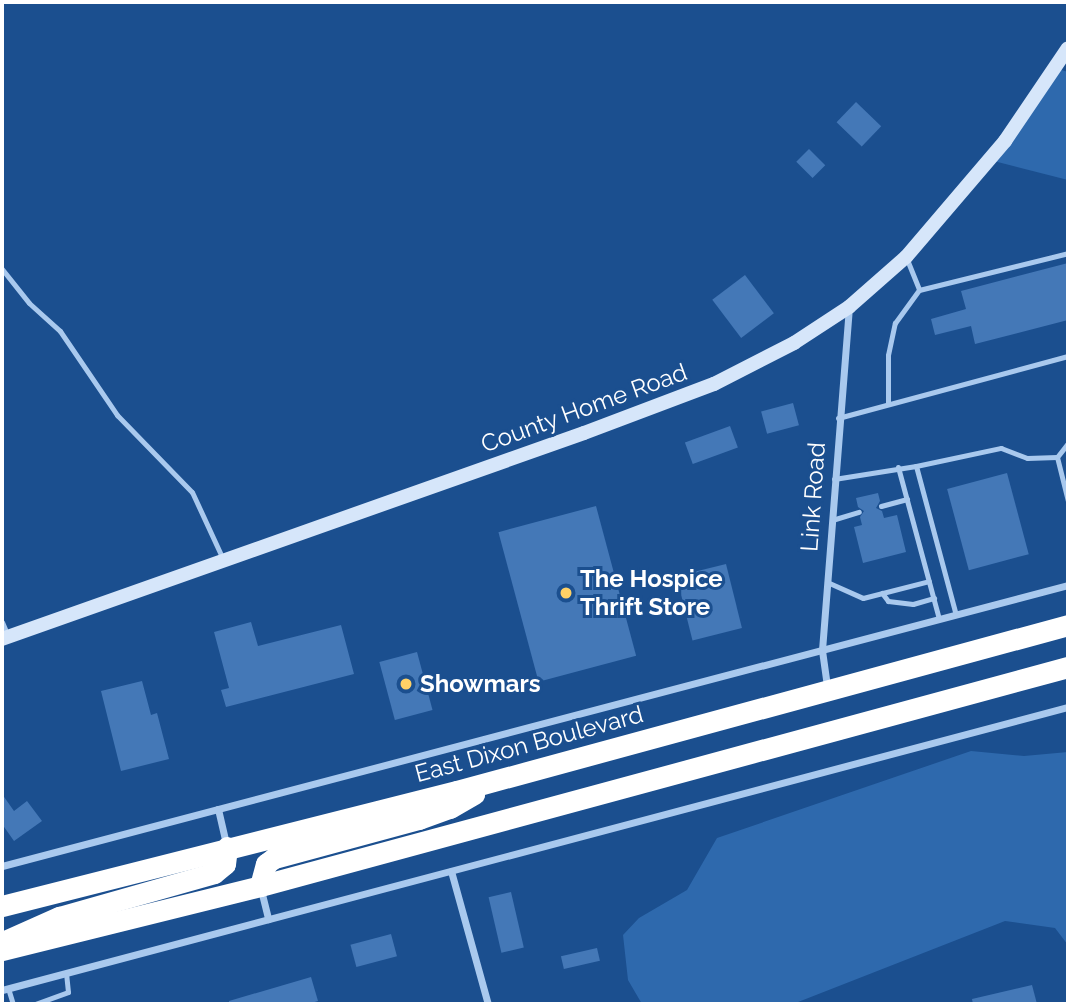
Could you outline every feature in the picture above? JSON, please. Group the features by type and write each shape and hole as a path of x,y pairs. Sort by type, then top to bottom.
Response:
{"highway":[{"name":"East Dixon Boulevard","path":"2,906 494,781 1068,625"},
{"path":"2,950 260,886 1068,667"},
{"path":"260,886 266,864 274,858 419,819 450,808 494,781"},
{"path":"2,943 59,917 214,873 225,864 227,848"}],"street":[{"name":"County Home Road","path":"5,638 559,442 714,384 794,343 849,307 906,257 948,212 1005,141 1068,48"},
{"name":"Link Road","path":"828,691 822,650 838,418 849,307"},
{"name":"East Dixon Boulevard","path":"2,866 1068,585"},
{"path":"5,989 1068,707"},
{"path":"218,809 227,848"},
{"path":"451,871 488,1004"},
{"path":"260,886 268,919"}],"lane":[{"path":"888,404 888,355 895,323 919,290 1068,253"},
{"path":"906,257 919,290"},
{"path":"2,269 29,303 60,331 117,415 192,492 223,559"},
{"path":"838,418 1068,356"},
{"path":"834,479 916,466 1001,448 1027,458 1057,457 1068,443"},
{"path":"1057,457 1068,502"},
{"path":"916,466 956,615"},
{"path":"898,467 940,619"},
{"path":"881,506 907,499"},
{"path":"831,521 859,512"},
{"path":"827,582 863,598 929,581"},
{"path":"882,593 888,601 913,604 934,598"},
{"path":"2,622 5,638"},
{"path":"35,1004 68,992 66,973"},
{"path":"5,989 13,1004"}],"shaded area":[{"path":"1055,68 1068,72 1068,180 990,160"},
{"path":"971,751 1024,756 1068,752 1068,945 1055,928 1005,921 793,1004 642,1004 628,980 623,935 639,918 687,890 717,838"}],"building":[{"path":"856,102 881,126 862,146 837,122"},
{"path":"809,149 825,165 813,178 796,162"},
{"path":"1068,263 1068,320 975,344 971,326 935,335 931,319 966,309 961,291"},
{"path":"745,275 774,313 741,338 712,300"},
{"path":"793,403 799,425 767,434 761,412"},
{"path":"730,426 738,448 693,464 685,442"},
{"path":"1007,473 1029,554 969,570 947,489"},
{"path":"878,493 880,501 876,508 882,511 884,518 897,515 906,552 863,563 854,527 862,525 860,517 864,511 858,507 856,498"},
{"name":"The Hospice Thrift Store","path":"596,506 636,656 539,682 498,532"},
{"path":"726,564 742,628 692,640 677,576"},
{"path":"251,622 258,646 341,625 354,674 226,707 221,690 229,688 214,632"},
{"name":"Showmars","path":"417,652 433,710 395,720 379,662"},
{"path":"142,681 151,715 157,713 169,759 121,771 101,691"},
{"path":"2,794 14,811 27,801 42,821 14,841 2,824"},
{"path":"511,892 524,948 501,953 489,897"},
{"path":"391,934 397,956 356,967 350,945"},
{"path":"597,948 600,961 564,969 561,956"},
{"path":"311,977 318,1001 308,1004 229,1004 229,1001"},
{"path":"1032,985 1037,1004 973,1004 972,999"}],"place":[{"name":"The Hospice Thrift Store","path":"566,593"},
{"name":"Showmars","path":"406,684"}]}
